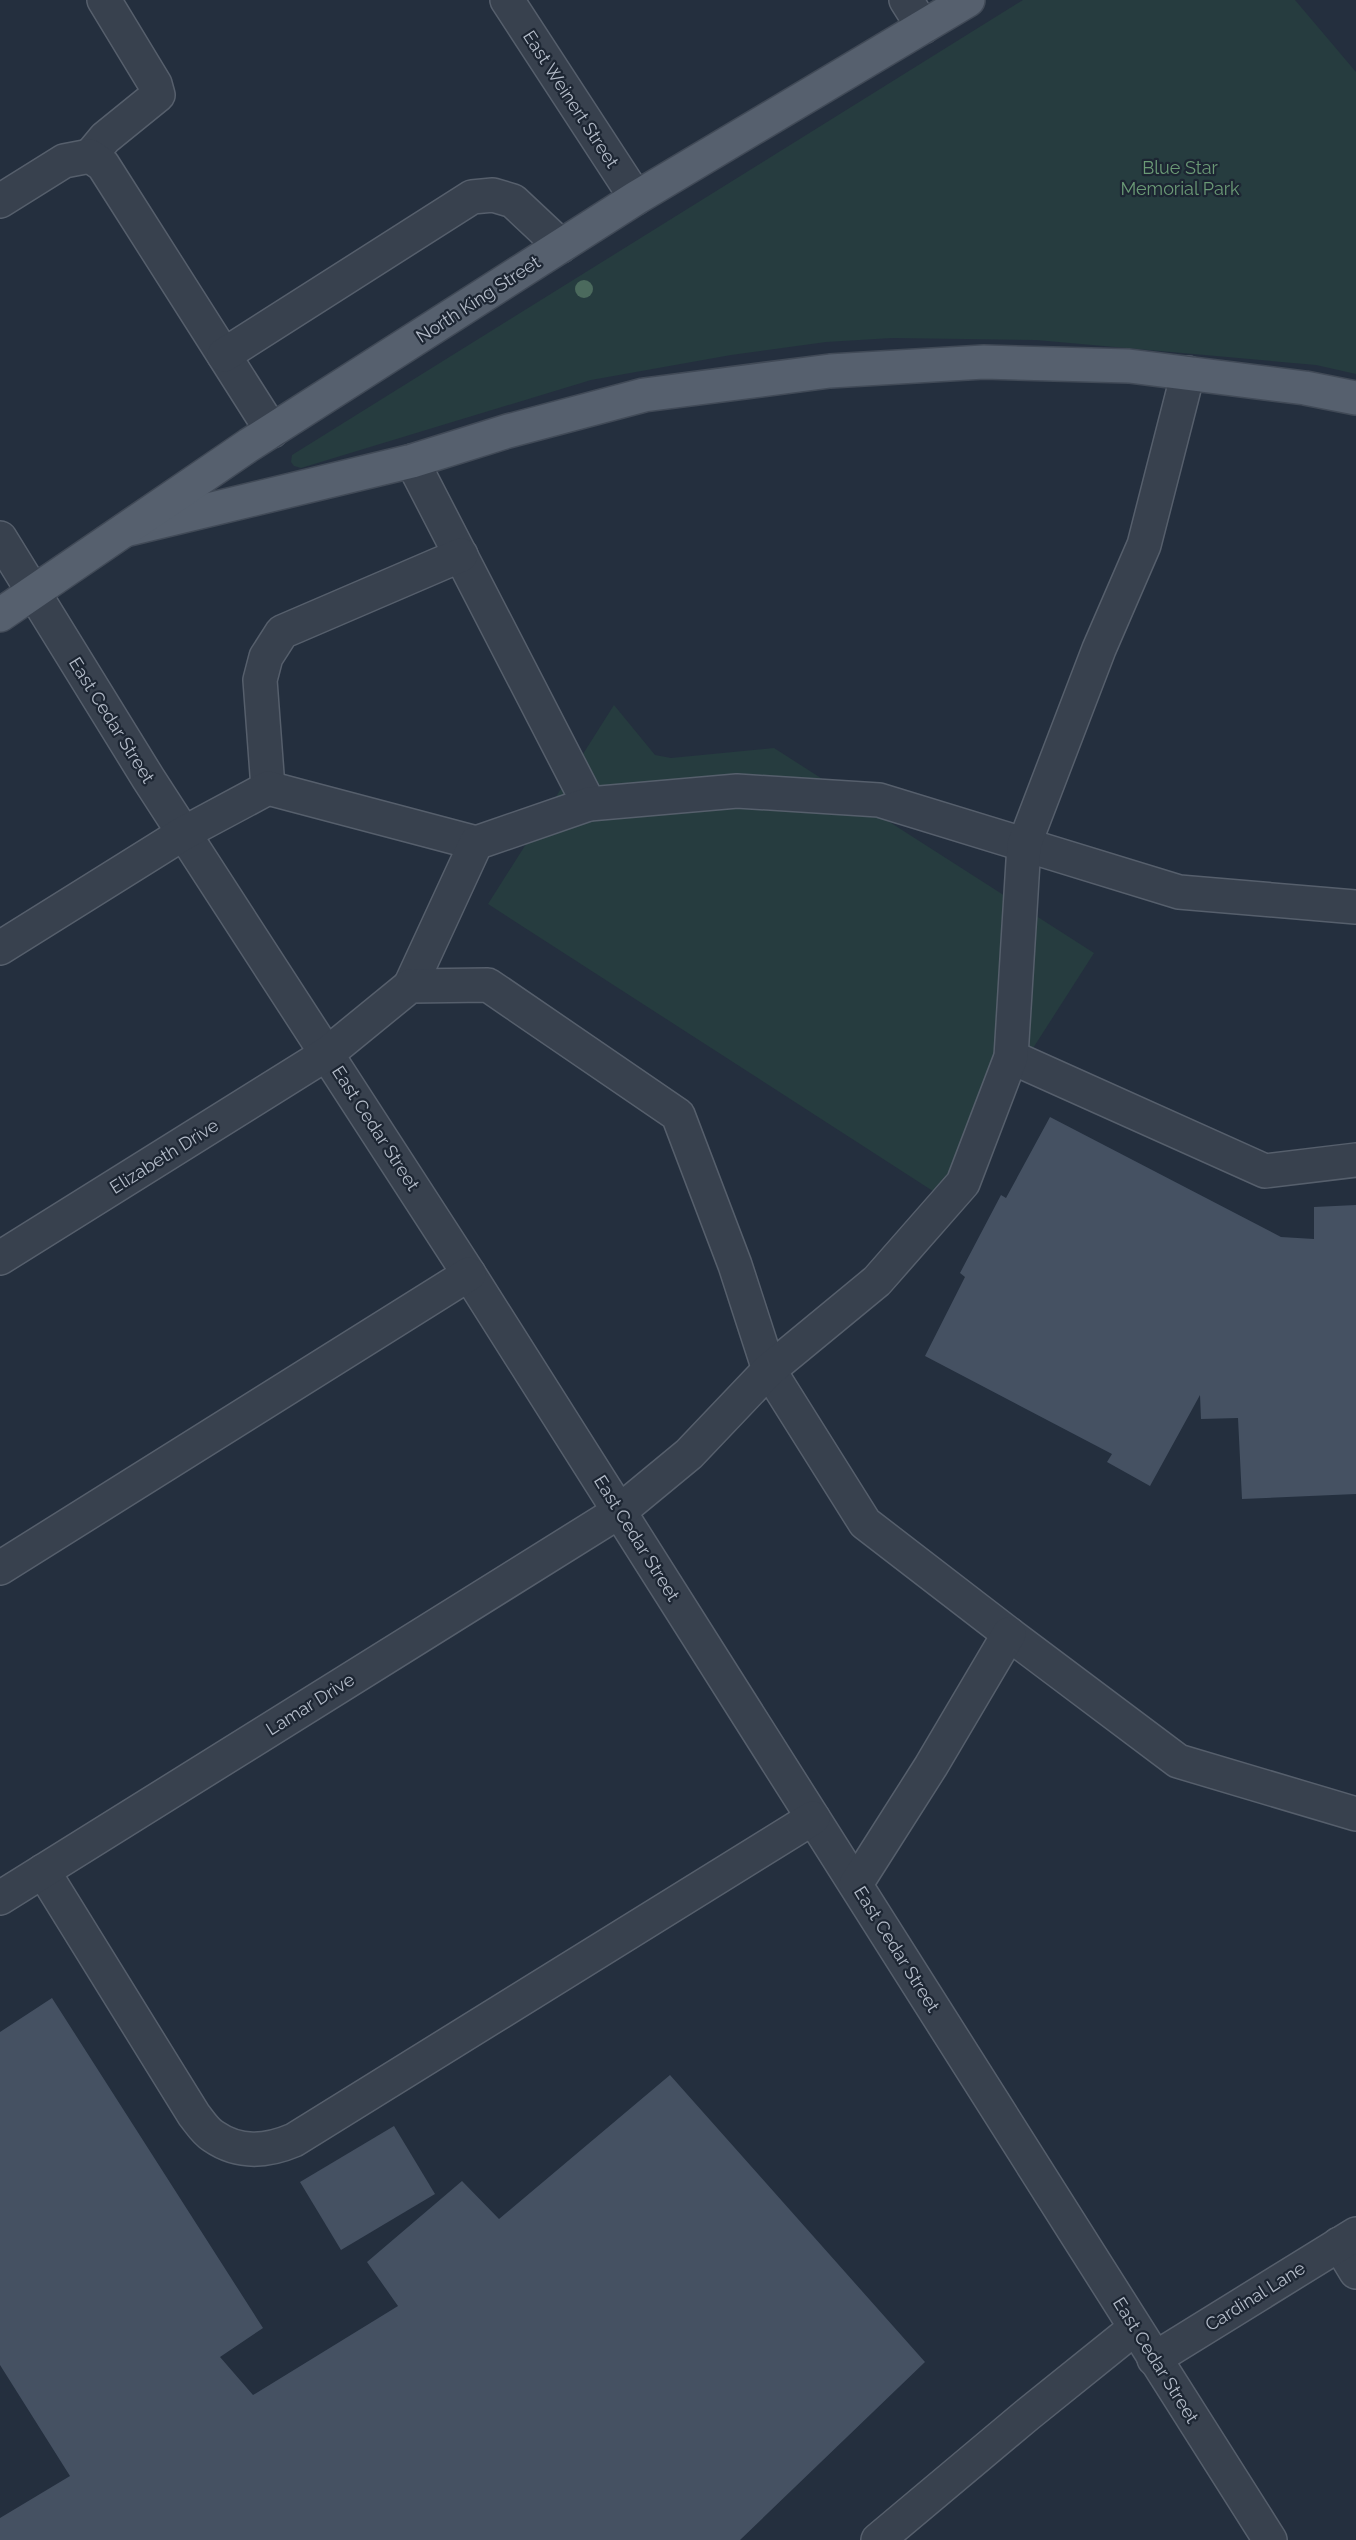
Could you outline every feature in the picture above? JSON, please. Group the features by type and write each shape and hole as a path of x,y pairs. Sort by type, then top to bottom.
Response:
{"main road":[{"name":"North King Street","path":"0,615 272,431 636,198 915,13 968,0"},
{"path":"125,530 412,461 508,431 644,395 830,370 984,362 1129,366 1305,388 1356,398"}],"street":[{"path":"0,201 64,160 90,156 105,138 158,94 155,84 104,0"},
{"name":"East Weinert Street","path":"507,0 636,198"},
{"path":"90,156 103,165 272,431"},
{"path":"224,355 472,197 493,195 513,201 561,246"},
{"name":"Lamar Drive","path":"0,1898 620,1511 689,1454 769,1370 876,1281 963,1183 1011,1057 1024,845 1099,649 1144,545 1188,373"},
{"path":"412,461 590,804"},
{"name":"East Cedar Street","path":"0,538 184,833 328,1053 620,1511 1270,2540"},
{"path":"268,788 260,680 266,657 282,632 461,555"},
{"path":"0,948 184,833 268,788 476,843 590,804 737,791 879,800 1179,892 1356,907"},
{"path":"476,843 410,986 488,985 678,1115 735,1265 769,1370 865,1522 1008,1634 1178,1761 1356,1814"},
{"name":"Elizabeth Drive","path":"0,1258 328,1053 410,986"},
{"path":"1011,1057 1265,1171 1356,1160"},
{"path":"0,1568 469,1274"},
{"path":"856,1884 931,1767 1008,1634"},
{"path":"43,1871 194,2115 212,2136 232,2145 257,2151 274,2149 294,2140 813,1818"},
{"path":"1347,2239 1356,2272"},
{"name":"Cardinal Lane","path":"1154,2359 1347,2239"},
{"path":"878,2540 1135,2328"}],"green space":[{"name":"Blue Star Memorial Park","path":"1023,0 1295,0 1356,72 1356,374 1316,365 1036,340 892,338 826,342 731,355 591,380 301,468 294,466 291,462 292,455"},
{"path":"614,705 655,755 671,758 774,748 1094,953 939,1195 488,904"}],"building":[{"path":"1050,1117 1281,1237 1314,1239 1314,1207 1356,1205 1356,1494 1242,1499 1238,1418 1201,1419 1200,1395 1150,1486 1107,1462 1112,1454 925,1356 965,1277 960,1273 1001,1195 1006,1198"},
{"path":"52,1998 263,2328 220,2357 253,2395 398,2306 367,2262 462,2181 499,2219 670,2075 925,2362 740,2540 0,2540 0,2518 70,2476 0,2365 0,2032"},
{"path":"394,2126 435,2194 341,2250 300,2182"}]}
